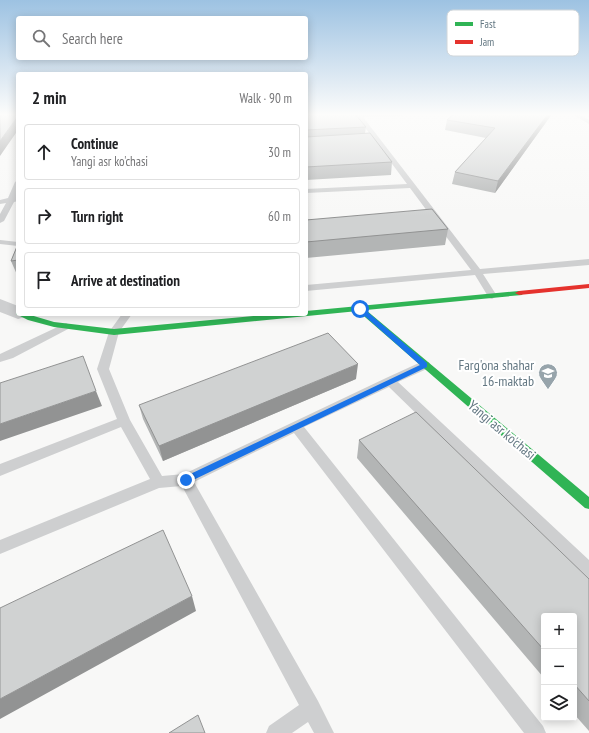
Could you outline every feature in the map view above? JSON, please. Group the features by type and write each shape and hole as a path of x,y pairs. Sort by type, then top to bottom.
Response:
{"street":[{"path":"308,314 589,286"},
{"path":"0,305 16,313"},
{"name":"Yangi asr ko'chasi","path":"360,309 589,504"},
{"path":"23,316 30,319 66,326 114,332 285,316"}],"lane":[{"path":"381,148 412,186 428,214 478,273 492,296"},
{"path":"308,192 412,186"},
{"path":"0,202 14,199"},
{"path":"0,221 14,199"},
{"path":"0,242 16,244"},
{"path":"308,288 589,262"},
{"path":"126,316 114,332 103,369 124,420 158,482"},
{"path":"0,358 9,355 66,326"},
{"path":"0,547 158,482 186,480 425,365"},
{"path":"390,381 589,570"},
{"path":"0,470 124,420"},
{"path":"296,426 536,733"},
{"path":"186,480 324,733"},
{"path":"276,733 311,708"}],"building":[{"path":"308,148 382,148 392,162 308,167"},
{"path":"477,148 522,148 498,181 455,172"},
{"path":"432,209 448,229 308,242 308,220"},
{"path":"16,249 16,260 11,261"},
{"path":"328,333 358,364 159,446 139,405"},
{"path":"83,356 96,391 0,424 0,383"},
{"path":"416,412 589,579 589,701 577,687 577,613 541,613 541,647 359,440"},
{"path":"163,530 192,596 0,699 0,608"},
{"path":"198,715 205,733 169,733"}],"traffic: fast":[{"path":"308,313 519,293"},
{"path":"360,309 589,504"},
{"path":"24,316 54,325 114,332 280,316"}],"traffic: jam":[{"path":"519,293 589,286"}],"place":[{"name":"Farg'ona shahar 16-maktab","path":"548,390"}],"route":[{"path":"186,480 425,365 360,309"}]}
